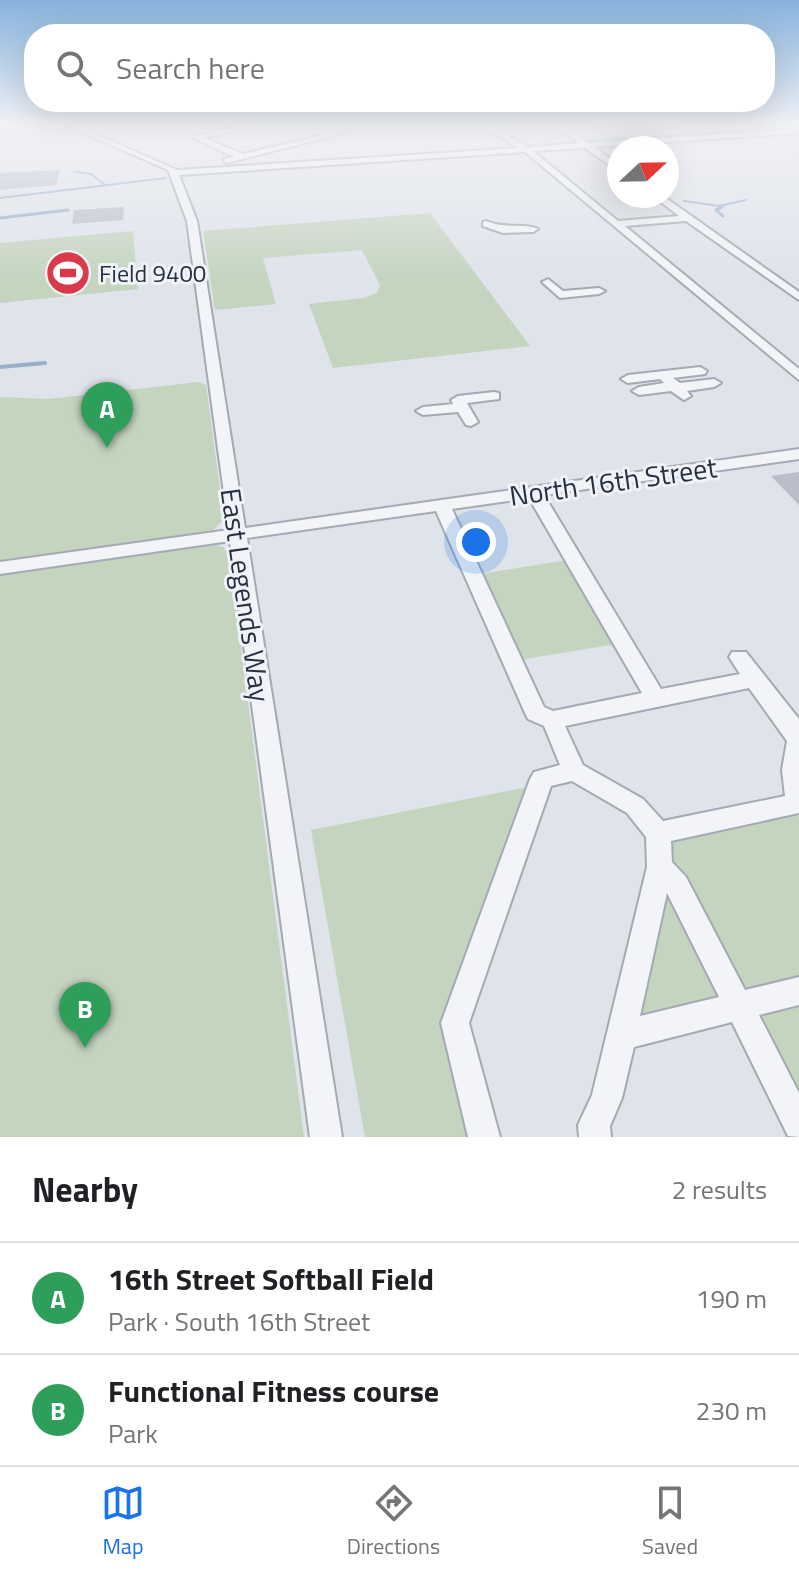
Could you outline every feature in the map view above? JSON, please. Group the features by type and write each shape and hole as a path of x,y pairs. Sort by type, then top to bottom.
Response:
{"street":[{"name":"East Legends Way","path":"176,177 192,221 326,1137"},
{"path":"559,177 799,376"},
{"path":"673,208 799,297"},
{"path":"615,224 687,218"},
{"path":"509,230 533,229"},
{"path":"554,282 584,308"},
{"path":"571,294 599,291"},
{"path":"585,293 598,306"},
{"path":"628,379 700,371"},
{"path":"663,375 679,390"},
{"path":"639,391 679,390 714,383"},
{"path":"422,408 464,410 497,401"},
{"name":"North 16th Street","path":"0,568 799,454"},
{"path":"534,492 656,698"},
{"path":"442,506 512,666 536,713 552,720 754,679"},
{"path":"658,833 798,802 793,770 798,741 795,729 739,657"},
{"path":"552,720 574,771 635,806 658,833 660,867 622,1035 607,1098 590,1133"},
{"path":"484,1137 455,1023 542,779 574,771"},
{"path":"660,867 677,885 799,1125"},
{"path":"622,1035 799,991"}],"green space":[{"path":"430,213 530,346 333,368 309,304 363,298 377,293 380,285 362,250 263,258 276,304 215,310 203,231"},
{"name":"Field 9400","path":"133,231 138,289 0,303 0,243"},
{"path":"199,382 206,385 224,519 213,530 0,561 0,397 48,399"},
{"path":"210,543 223,547 229,555 304,1137 0,1137 0,573"},
{"path":"567,560 616,644 519,660 480,574"},
{"path":"528,787 446,1029 473,1137 365,1137 311,830"},
{"path":"793,814 799,816 799,1111 740,997 637,1024 660,887 672,843 683,835"}],"building":[{"path":"0,177 58,177 56,185 0,190"},
{"path":"124,207 123,220 72,224 74,210"},
{"path":"799,472 799,505 771,476"}],"waterway":[{"path":"95,177 105,185"},
{"path":"0,198 166,178"},
{"path":"684,201 719,206 746,200"},
{"path":"719,209 722,207 716,210 723,216"},
{"path":"0,218 68,210"},
{"path":"0,367 45,363"}],"place":[{"name":"Field 9400","path":"68,273"},
{"name":"16th Street Softball Field","path":"107,448"},
{"name":"Functional Fitness course","path":"85,1048"}]}
